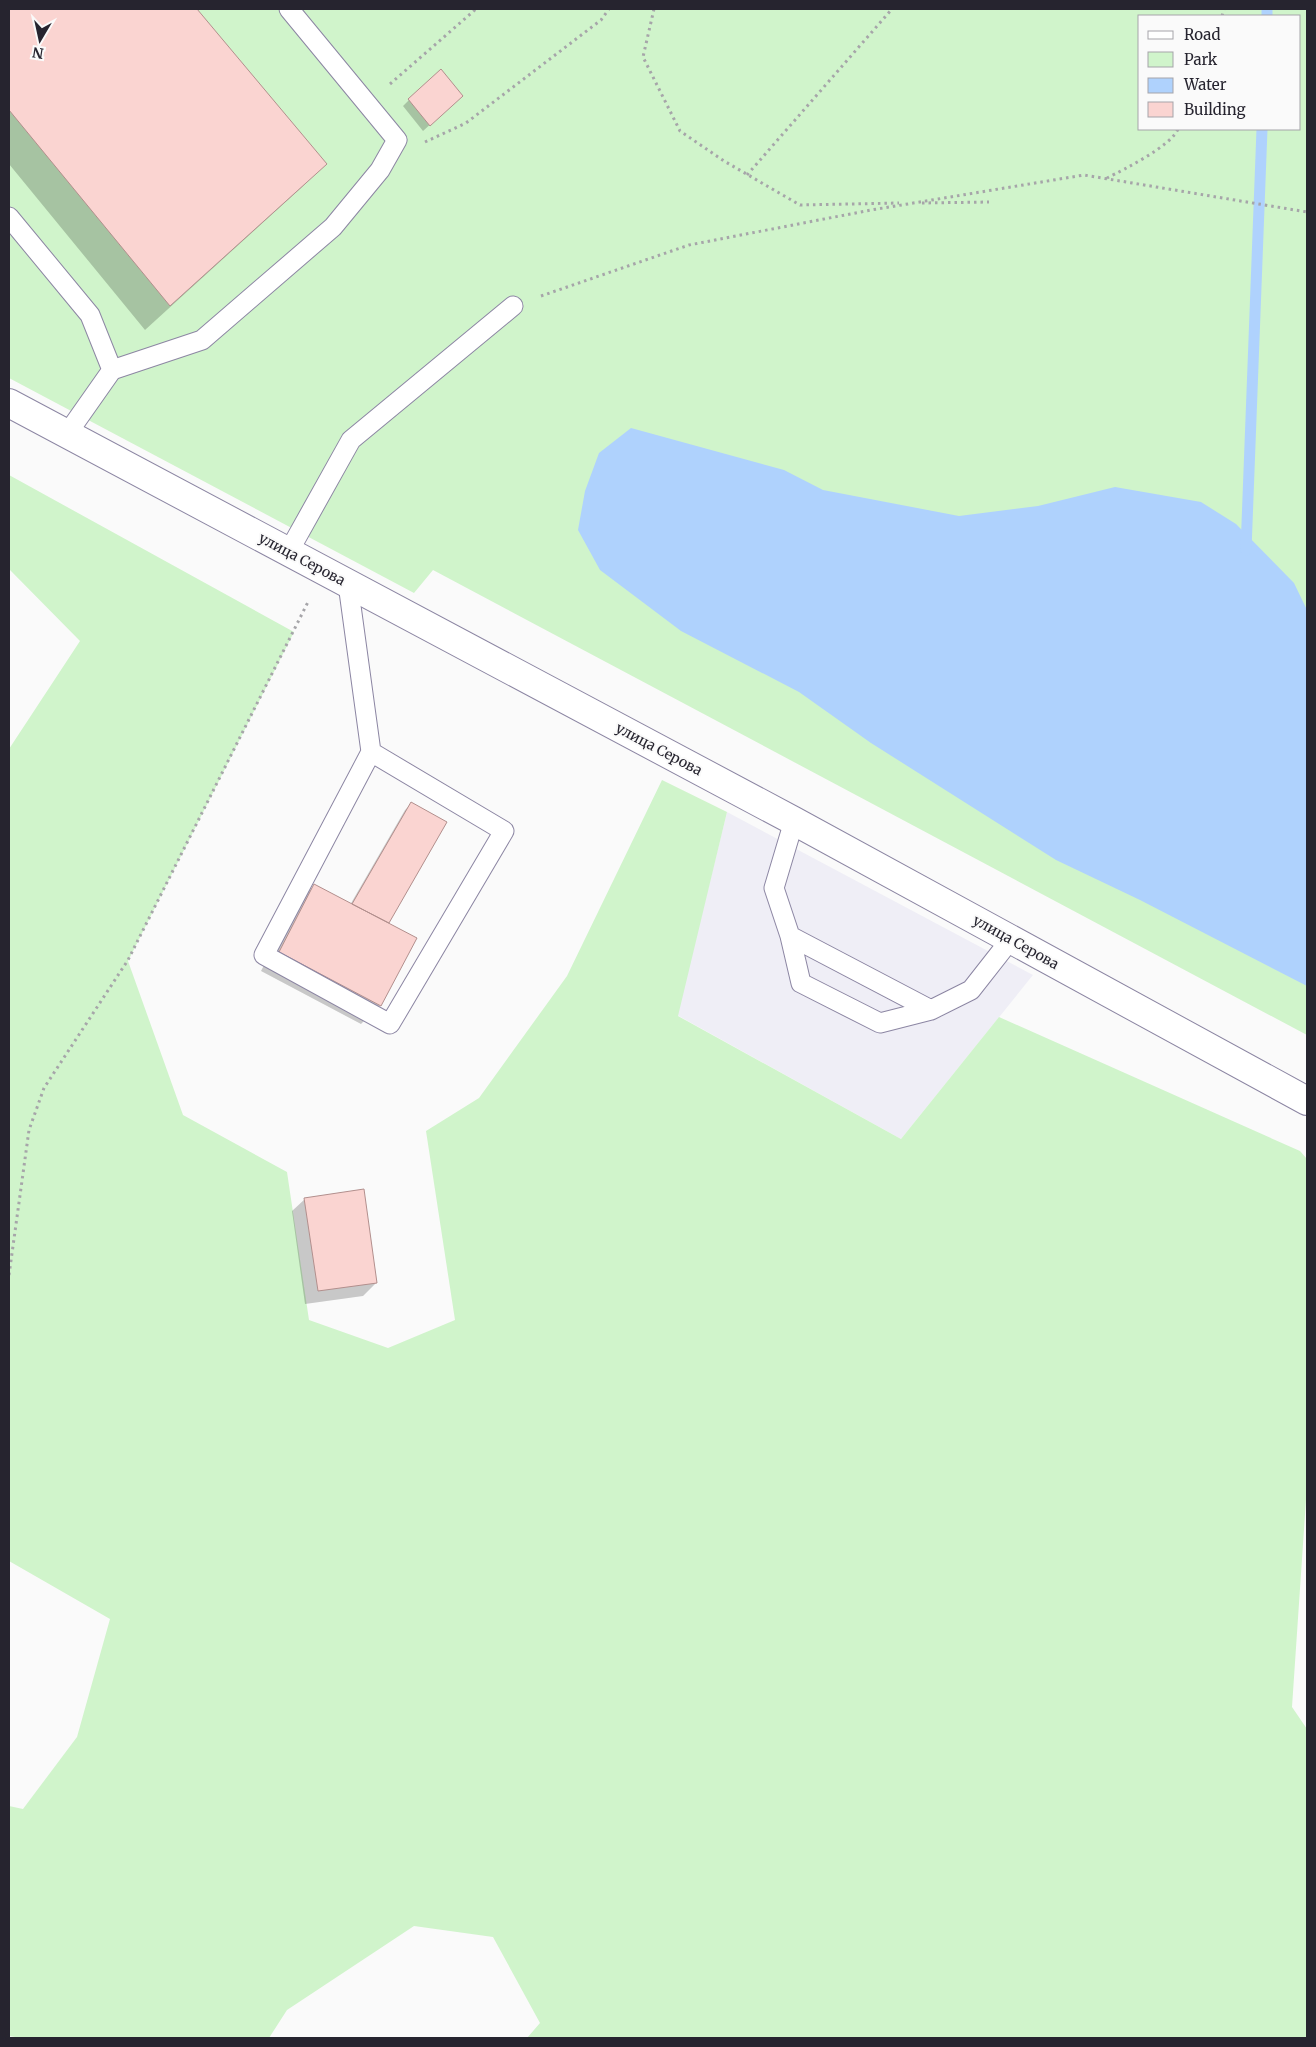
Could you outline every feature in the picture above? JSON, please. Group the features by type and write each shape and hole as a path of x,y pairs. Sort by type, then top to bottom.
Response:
{"main road":[{"name":"улица Серова","path":"9,402 794,821 1307,1100"}],"lane":[{"path":"67,434 112,370 202,340 333,226 380,170 386,160 396,140 289,9"},
{"path":"9,218 90,315 112,370"},
{"path":"288,551 351,440 513,306"},
{"path":"348,584 371,752 264,954 390,1024 504,830 371,752"},
{"path":"794,821 774,888 790,936 801,983 880,1023 931,1010 971,990 1011,939"},
{"path":"790,936 931,1010"}],"path":[{"path":"367,104 476,9"},
{"path":"386,160 466,123 601,20 609,9"},
{"path":"654,9 643,57 680,131 747,175 800,205 989,202"},
{"path":"747,175 892,9"},
{"path":"1107,179 1143,159 1176,135 1178,130"},
{"path":"513,306 689,245 910,203 1084,175 1307,212"},
{"path":"9,1276 29,1130 44,1088 128,960 324,571"}],"shaded area":[{"path":"727,812 1033,975 901,1139 677,1015"}],"green space":[{"path":"9,9 1307,9 1307,1035 433,570 414,593 9,378"},
{"path":"9,475 294,632 128,961 183,1115 287,1172 309,1320 388,1348 455,1320 426,1131 479,1098 567,976 662,780 727,812 678,1016 901,1139 999,1017 1300,1151 1307,1159 1307,1485 1292,1707 1307,1729 1307,2038 527,2038 540,2023 493,1937 414,1926 287,2010 269,2038 21,2038 9,2036 9,1806 23,1809 77,1737 110,1619 9,1561 9,749 80,641 9,569"}],"water":[{"path":"631,428 784,470 823,490 959,516 1038,506 1115,487 1201,502 1236,524 1294,583 1307,610 1307,986 1140,900 1056,860 871,743 799,692 681,631 600,570 578,530 585,491 599,453"}],"building":[{"path":"9,9 197,9 327,164 170,306 9,110"},
{"path":"441,69 463,96 430,126 408,99"},
{"path":"411,802 447,822 389,923 352,904"},
{"path":"314,884 417,938 381,1006 279,952"},
{"path":"364,1189 377,1283 318,1291 304,1198"}],"waterway":[{"path":"1267,9 1267,15"},
{"path":"1246,550 1262,130"}]}
